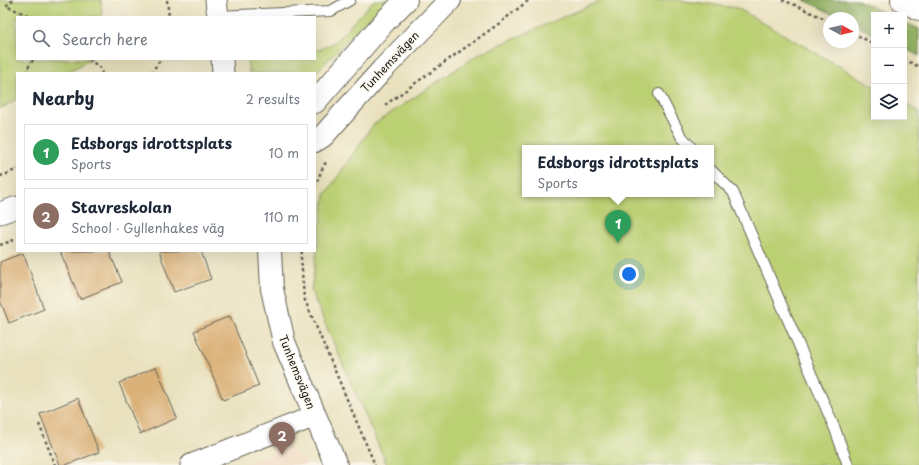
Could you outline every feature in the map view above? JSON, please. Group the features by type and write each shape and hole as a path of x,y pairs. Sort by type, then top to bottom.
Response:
{"main road":[{"path":"316,101 385,21 406,0"},
{"name":"Tunhemsvägen","path":"316,140 323,136 383,69 450,0"},
{"path":"902,0 919,9"},
{"name":"Tunhemsvägen","path":"270,252 272,289 284,342 336,465"}],"street":[{"path":"222,60 223,72"},
{"path":"0,213 16,207"},
{"path":"191,465 315,416"}],"lane":[{"path":"217,11 331,11 350,0"},
{"path":"659,94 681,136 689,145"},
{"path":"714,173 733,192 835,429 848,465"}],"path":[{"path":"13,0 6,6 30,16"},
{"path":"167,0 169,16"},
{"path":"379,109 501,22 529,0"},
{"path":"782,0 823,18"},
{"path":"859,36 871,42"},
{"path":"28,72 27,69 33,60"},
{"path":"90,60 100,68 102,72"},
{"path":"152,72 160,60"},
{"path":"907,61 919,67"},
{"path":"316,184 322,169 331,156"},
{"path":"0,176 16,170"},
{"path":"0,245 16,240"},
{"path":"302,252 304,298 375,465"},
{"path":"39,424 55,465"}],"shaded area":[{"path":"289,446 307,465 238,465"}],"green space":[{"path":"0,0 101,0 102,16 16,16 16,60 90,60 67,72 16,72 16,100 0,109"},
{"path":"374,0 388,0 316,72 249,72 247,60 316,60 316,50 335,42"},
{"path":"602,0 678,0 737,8 871,84 871,120 907,120 907,105 919,112 919,465 387,465 311,291 325,195 373,125 479,54"},
{"path":"804,0 858,0 883,12 871,12 871,33 859,27 859,12 829,12"},
{"path":"907,23 919,29 919,56 907,50"}],"building":[{"path":"60,252 109,252 122,282 80,299"},
{"path":"159,252 201,252 211,279 174,292"},
{"path":"23,253 44,309 9,323 0,300 0,262"},
{"path":"230,316 259,386 223,400 194,331"},
{"path":"156,367 177,418 140,434 119,383"},
{"path":"78,398 99,452 66,465 60,465 40,414"}],"place":[{"name":"Edsborgs idrottsplats","path":"618,243"},
{"name":"Stavreskolan","path":"282,455"}]}
